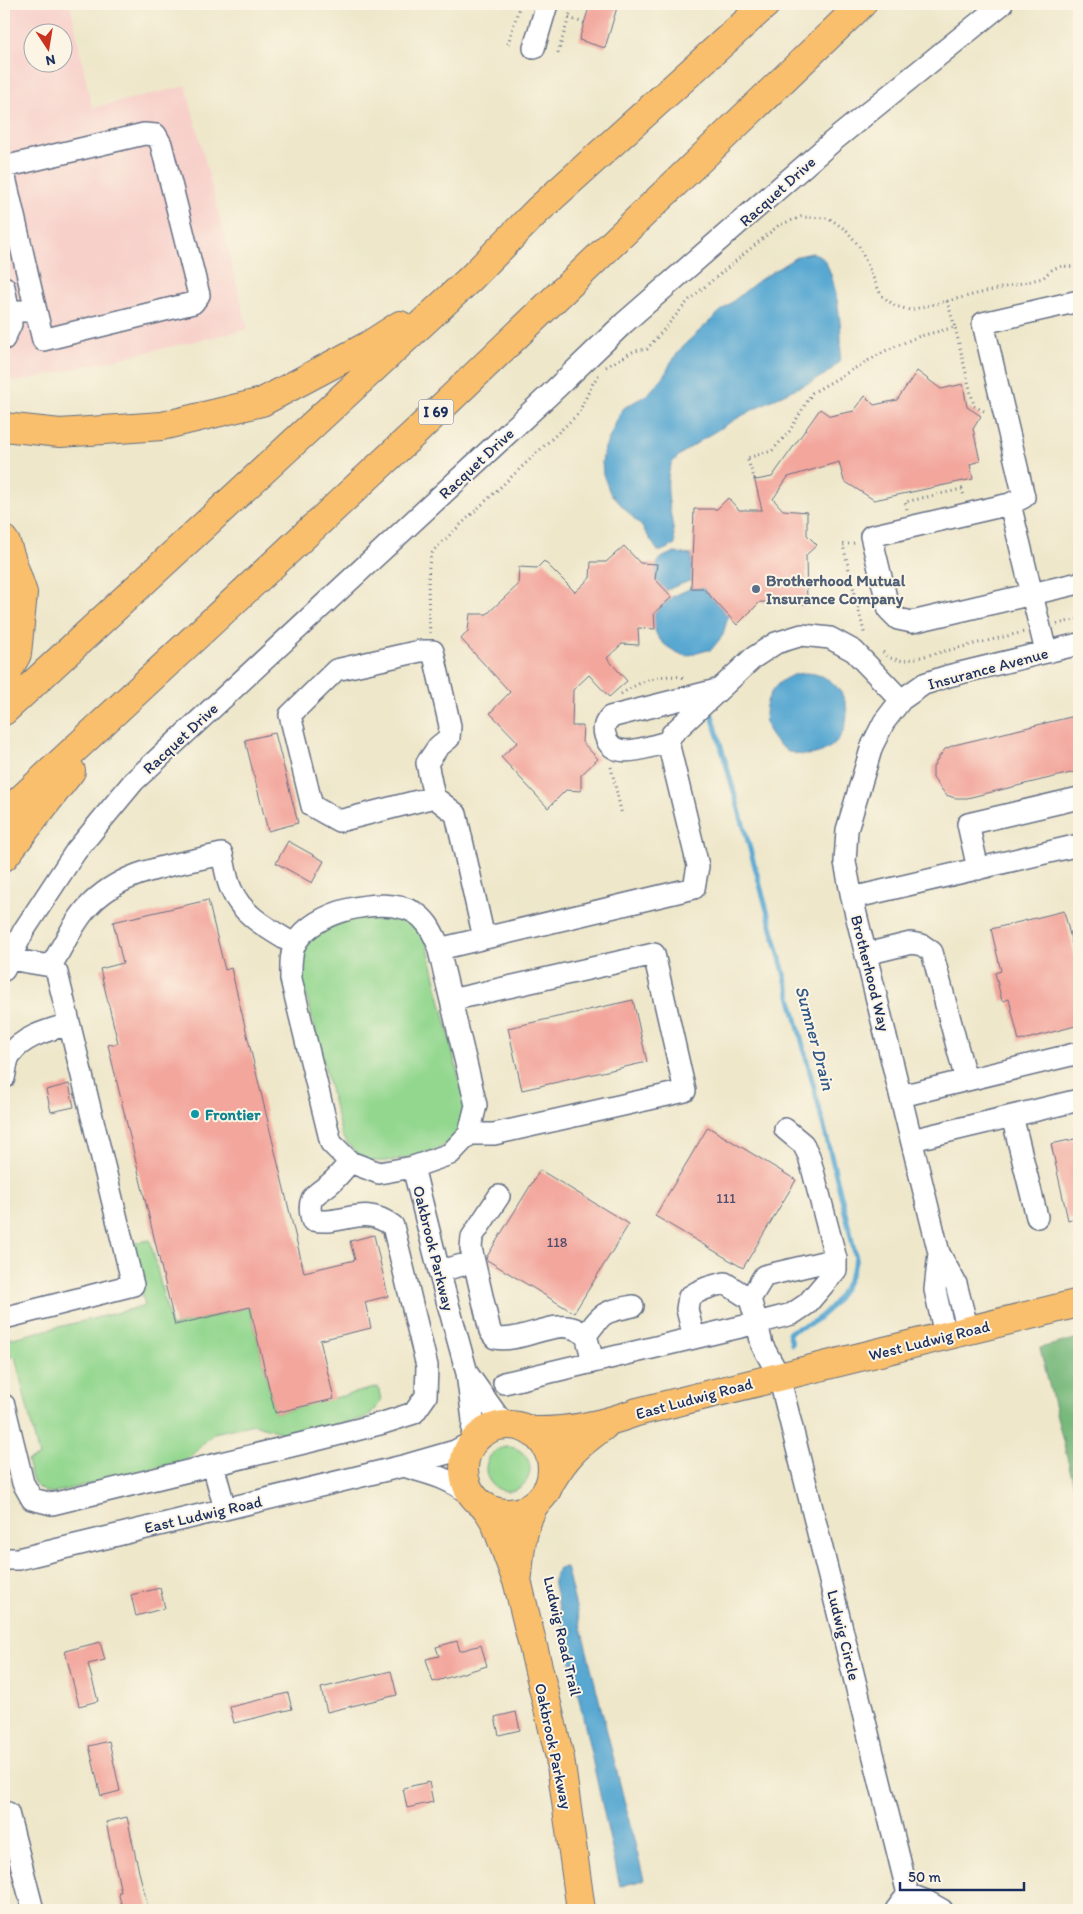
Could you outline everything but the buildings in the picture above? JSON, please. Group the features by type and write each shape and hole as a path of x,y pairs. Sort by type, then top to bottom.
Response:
{"main road":[{"path":"4,711 470,278 537,211 766,4"},
{"name":"I 69","path":"4,815 419,428 862,4"},
{"path":"4,427 60,433 162,426 262,402 370,345 470,278"},
{"path":"4,540 23,593 17,654 4,678"},
{"path":"4,857 127,700"},
{"name":"West Ludwig Road","path":"779,1376 1079,1303"},
{"name":"East Ludwig Road","path":"521,1428 569,1430 609,1422 637,1412 779,1376"},
{"name":"East Ludwig Road","path":"550,1483 563,1461 576,1446 609,1422"},
{"path":"492,1428 521,1428 539,1438 549,1453 552,1471 550,1483 544,1496 534,1505 513,1513 501,1513 479,1502 466,1484 463,1473 466,1452 472,1442 492,1428"},
{"name":"Oakbrook Parkway","path":"479,1502 495,1522 518,1584 560,1758 581,1910"},
{"name":"Oakbrook Parkway","path":"518,1584 521,1541 526,1520 534,1505"}],"street":[{"path":"534,48 546,4"},
{"name":"Racquet Drive","path":"6,964 24,930 76,851 134,781 624,323 833,141 1002,4"},
{"path":"4,167 144,134 156,135 161,144 199,295 193,303 43,340 4,173"},
{"path":"4,287 11,324 4,340"},
{"path":"1079,301 983,323 1024,497 1010,504 872,536 889,610 898,619 912,622 1079,583"},
{"path":"9,311 36,311"},
{"path":"1010,504 1046,652"},
{"path":"439,949 694,888 698,866 668,742 672,734 717,690 753,658 776,643 802,635 830,638 854,651 901,700"},
{"name":"Insurance Avenue","path":"901,700 924,684 948,676 1079,644"},
{"path":"434,797 339,821 312,806 290,715 336,670 420,651 433,651 450,726 449,738 438,747 427,763 434,797 456,814 484,938"},
{"path":"668,742 623,752 613,748 607,741 604,730 605,723 610,717 717,690"},
{"name":"Brotherhood Way","path":"901,700 884,722 872,746 847,830 845,862 852,898 940,1253 936,1290 957,1333"},
{"path":"978,869 968,824 1079,798"},
{"path":"852,898 1079,845"},
{"path":"51,966 87,907 110,887 139,873 222,854 230,888 244,911 295,945 291,961 291,979 331,1143 350,1162 379,1172 413,1167"},
{"name":"Oakbrook Parkway","path":"295,945 304,933 316,923 329,916 365,906 382,904 396,905 414,912 429,924 439,949 476,1105 469,1134 450,1154 413,1167 467,1374 473,1427 472,1442"},
{"path":"866,954 911,943 922,945 932,952 966,1080"},
{"path":"451,1000 654,954 685,1091 494,1134 469,1134"},
{"path":"4,1318 133,1285 57,973 51,966 6,964"},
{"path":"4,1078 10,1055 23,1043 38,1034 70,1024"},
{"path":"901,1096 1079,1054"},
{"path":"912,1140 1079,1100"},
{"path":"1012,1116 1037,1217"},
{"path":"504,1383 792,1314 807,1304 836,1270 836,1259 809,1156 803,1144 785,1129"},
{"path":"4,1405 23,1483 32,1499 52,1504 383,1423 414,1412 426,1396 427,1366 393,1226 382,1218 365,1214 326,1222 312,1220 309,1208 314,1194 334,1180 350,1162"},
{"path":"499,1196 472,1237 471,1248 490,1331 495,1338 505,1340 560,1327 571,1327 586,1335 593,1361"},
{"path":"694,1338 687,1309 689,1297 696,1292 705,1287 725,1283 750,1299 764,1276 836,1259"},
{"path":"439,1271 474,1262"},
{"name":"Ludwig Circle","path":"750,1299 762,1345 779,1376 902,1902 926,1901 942,1910"},
{"path":"586,1335 600,1316 607,1312 633,1306"},
{"name":"Oakbrook Parkway","path":"467,1374 500,1418 521,1428"},
{"name":"East Ludwig Road","path":"4,1559 18,1559 403,1466 455,1451 472,1442"},
{"path":"213,1466 225,1509"},
{"name":"East Ludwig Road","path":"403,1466 434,1474 454,1482 479,1502"},
{"path":"8,1813 33,1910"}],"path":[{"path":"508,44 520,4"},
{"path":"558,53 573,4"},
{"path":"569,18 584,22"},
{"path":"433,651 429,619 429,564 431,554 578,414 593,383 604,369 634,351 647,349 690,299 779,225 801,217 829,218 847,231 859,246 881,295 895,306 910,310 1042,278 1059,266 1079,267"},
{"path":"947,301 956,327 974,406 992,415"},
{"path":"755,480 747,458 772,451 789,432 812,393 885,351 917,337 956,327"},
{"path":"908,515 905,502 962,489 966,501"},
{"path":"858,542 843,545 865,636"},
{"path":"876,646 890,658 904,661 1079,619"},
{"path":"858,632 870,641"},
{"path":"619,695 647,679 679,676 691,680"},
{"path":"608,760 611,765 622,815"}],"shaded area":[{"path":"70,4 92,108 186,86 248,329 20,381 4,380 4,5"}],"green space":[{"path":"382,913 404,919 415,925 427,944 466,1107 457,1133 442,1147 412,1156 374,1161 360,1156 342,1136 301,975 302,958 305,948 319,932 339,923"},
{"path":"150,1240 171,1327 250,1307 275,1413 378,1387 381,1400 375,1410 365,1418 292,1436 254,1424 214,1433 186,1461 52,1493 40,1489 32,1478 27,1461 39,1457 15,1356 4,1359 4,1325 9,1339 145,1306 130,1244"},
{"path":"1079,1338 1079,1506 1040,1348"},
{"path":"508,1447 520,1451 526,1457 530,1469 526,1481 520,1487 508,1491 496,1487 490,1481 486,1469 490,1457 496,1451"}],"water":[{"path":"812,253 819,255 824,260 834,285 841,341 839,362 820,377 727,424 675,459 669,473 668,494 675,545 658,551 642,527 610,493 603,474 604,450 622,409 648,394 665,375 671,362 683,346 722,310 758,281 798,256"},
{"path":"674,553 692,555 692,580 666,590 655,579 656,568 661,559"},
{"path":"691,588 703,588 728,616 723,635 711,650 686,656 672,649 659,639 655,630 654,613 672,597"},
{"path":"806,673 822,676 835,685 844,698 847,714 844,730 835,743 822,752 806,755 790,752 777,743 768,730 765,714 768,698 777,685 790,676"},
{"path":"566,1567 644,1880 620,1886 553,1580 559,1568"}],"waterway":[{"name":"Sumner Drain","path":"712,715 787,986 856,1258 846,1285 835,1302 821,1317 789,1333 792,1344"}],"place":[{"name":"Brotherhood Mutual Insurance Company","path":"756,589"},
{"name":"Frontier","path":"195,1114"}]}
